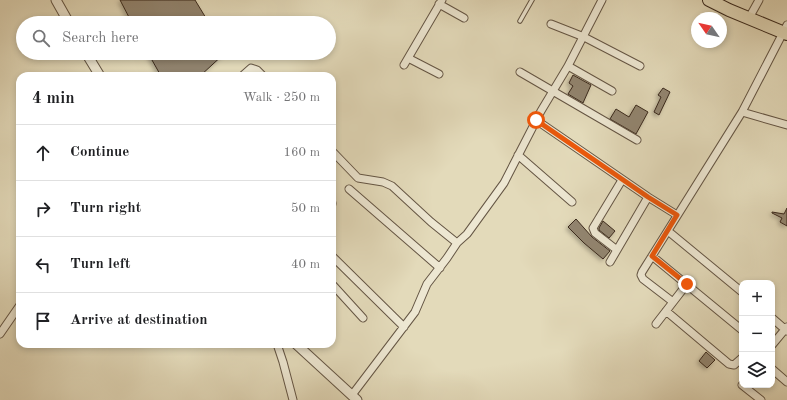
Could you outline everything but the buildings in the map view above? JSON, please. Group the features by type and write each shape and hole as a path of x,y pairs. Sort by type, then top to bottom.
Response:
{"highway":[{"path":"709,0 749,18 786,30"}],"street":[{"path":"56,0 65,16"},
{"path":"300,348 354,397 417,307 427,284 457,243 467,234 504,183 536,120 584,37 602,0"},
{"path":"749,18 759,0"},
{"path":"439,74 406,61 440,2 464,18"},
{"path":"552,24 584,37 640,66"},
{"path":"673,302 642,277 642,272 742,112 786,30"},
{"path":"90,60 98,72"},
{"path":"568,66 612,91"},
{"path":"246,72 251,68 259,72"},
{"path":"520,72 552,92 637,140"},
{"path":"742,112 787,125"},
{"path":"536,120 622,180 677,215"},
{"path":"336,155 358,178 383,182 392,186 431,222 457,243"},
{"path":"518,155 572,202"},
{"path":"617,250 595,233 593,228 622,180"},
{"path":"349,189 440,268"},
{"path":"610,262 648,197"},
{"path":"668,231 739,290"},
{"path":"652,256 739,327"},
{"path":"336,260 404,327"},
{"path":"656,324 687,284"},
{"path":"336,288 363,318"},
{"path":"0,334 16,311"},
{"path":"666,311 729,364 733,365 739,361"},
{"path":"775,320 786,329 775,342"},
{"path":"278,348 293,400"},
{"path":"775,372 787,382"},
{"path":"746,388 761,400"}],"lane":[{"path":"520,21 532,0"}],"route":[{"path":"536,120 622,180 677,215 652,256 687,284"}]}
